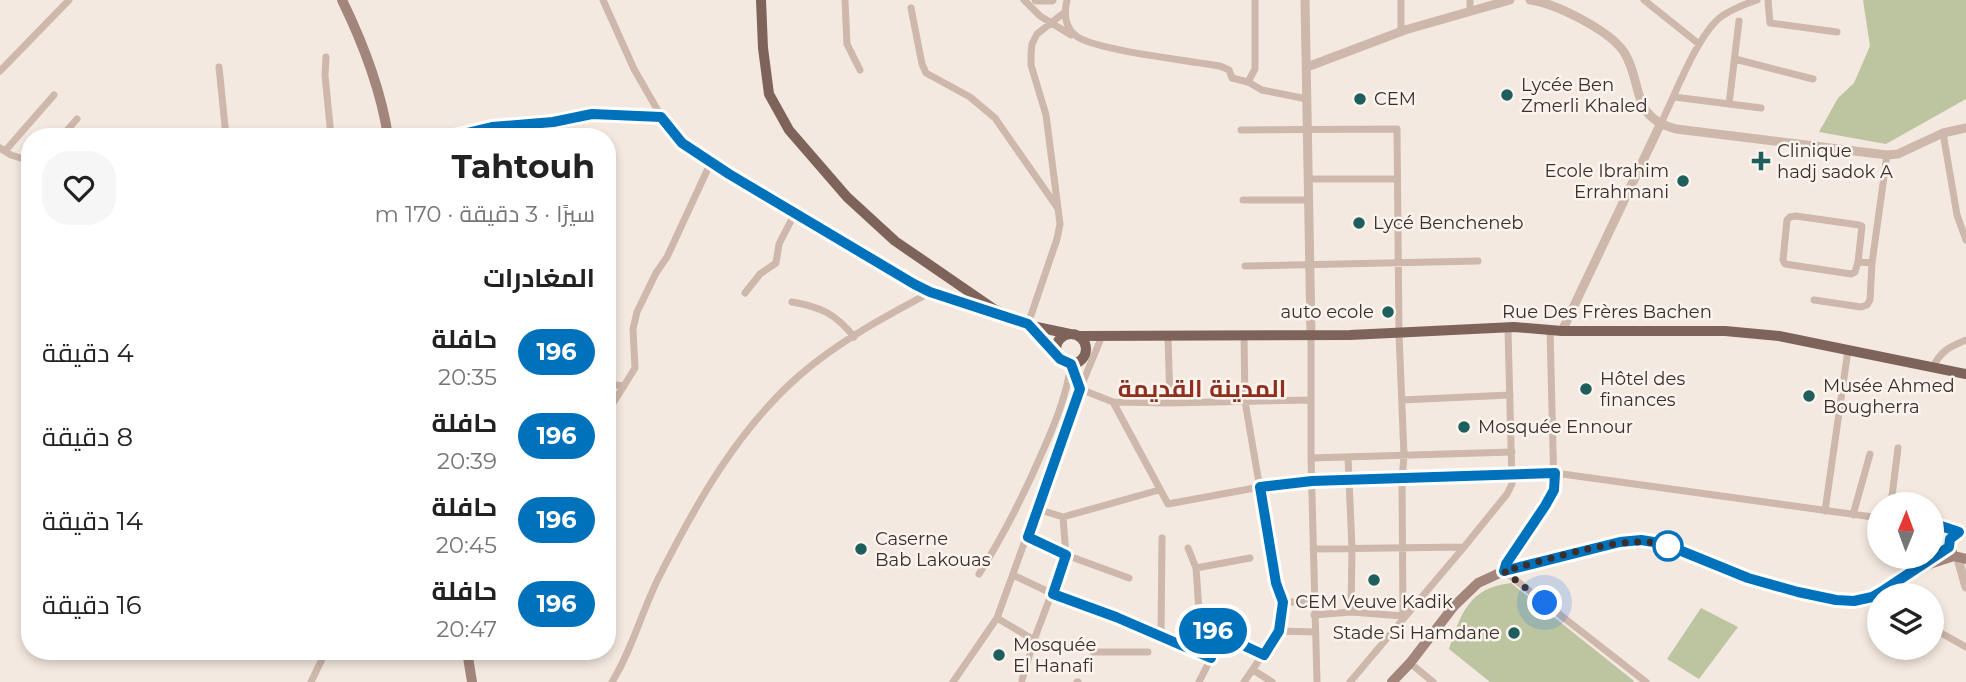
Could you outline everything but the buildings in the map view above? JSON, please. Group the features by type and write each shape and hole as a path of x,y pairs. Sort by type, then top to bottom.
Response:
{"main road":[{"path":"342,0 362,46 386,128"},
{"path":"761,0 769,94 789,130 847,197 895,241 994,309 1028,324 1063,362 1071,364 1081,361 1086,353 1086,344 1075,335 1058,342 1058,356"},
{"name":"Rue Des Frères Bachen","path":"1028,324 1047,331 1075,335 1168,337 1507,329 1735,331 1779,336 1966,374"},
{"path":"1897,583 1919,567 1957,555 1950,539 1962,532"},
{"path":"1392,682 1454,606 1478,583 1504,571 1620,542 1641,540 1660,543 1748,578 1798,592 1845,601 1867,599"},
{"path":"468,660 472,682"}],"street":[{"path":"0,71 69,0"},
{"path":"603,0 634,69 661,117 682,143 914,284 1028,324 1060,225 1046,115 1031,65 1032,44 1037,34 1065,12"},
{"path":"845,0 847,44 860,70"},
{"path":"1024,0 1040,16 1080,40 1220,66 1229,70 1232,78 1248,82 1262,90 1307,99"},
{"path":"1036,0 1052,0"},
{"path":"1067,0 1065,12 1070,30 1080,40"},
{"path":"1248,82 1255,69 1255,0"},
{"path":"1305,0 1317,682"},
{"path":"1401,0 1401,32"},
{"path":"1469,11 1470,0"},
{"path":"1307,67 1401,32 1510,0"},
{"path":"1530,0 1556,8 1591,26 1615,43 1624,52 1631,67 1641,102 1660,125 1888,155 1943,133 1966,128"},
{"path":"1644,0 1699,44"},
{"path":"1646,682 1504,571 1554,490 1556,330 1699,44 1722,16 1757,0"},
{"path":"1768,0 1770,23 1837,32"},
{"path":"911,8 926,73 970,97 995,118 1057,207"},
{"path":"1730,104 1739,21"},
{"path":"327,57 330,128"},
{"path":"1735,59 1813,79"},
{"path":"219,67 225,128"},
{"path":"22,128 54,95"},
{"path":"1674,97 1761,108"},
{"path":"488,128 553,122 592,114 661,117"},
{"path":"69,128 77,118"},
{"path":"21,129 2,149 21,157"},
{"path":"1241,130 1397,129 1399,333 1404,456 1404,616"},
{"path":"1943,133 1956,215 1966,240"},
{"path":"1814,300 1861,307 1867,305 1870,300 1872,263 1888,155"},
{"path":"616,399 635,368 634,321 711,162"},
{"path":"1308,179 1397,179"},
{"path":"1243,200 1309,200"},
{"path":"745,293 760,274 776,263 779,244 795,213"},
{"path":"1796,216 1862,226 1858,262 1855,272 1851,274 1785,264 1783,260 1787,220 1796,216"},
{"path":"1245,266 1478,261"},
{"path":"1858,262 1872,263"},
{"path":"612,682 635,638 653,589 715,474 777,397 824,356 931,292"},
{"path":"792,302 813,306 836,317 853,337"},
{"path":"1350,682 1507,495 1512,484 1507,329"},
{"path":"1244,335 1245,401 1276,583 1283,602 1279,631 1244,682"},
{"path":"953,682 997,618 1080,389 1102,336"},
{"path":"1168,337 1170,403"},
{"path":"1933,367 1940,353 1946,348 1966,340"},
{"path":"1825,511 1848,350"},
{"path":"1071,364 1080,389 1113,402 1311,400"},
{"path":"979,574 1003,537 1059,416 1071,364"},
{"path":"616,385 624,386"},
{"path":"1402,400 1510,395"},
{"path":"1113,402 1168,505 1260,487 1312,481 1555,473 1867,516"},
{"path":"1892,492 1898,448"},
{"path":"1311,458 1512,452"},
{"path":"1853,514 1870,454"},
{"path":"1348,457 1352,548 1351,612"},
{"path":"1037,509 1063,517 1159,490"},
{"path":"1022,681 1034,640 1066,555 1063,517"},
{"path":"1944,527 1962,532"},
{"path":"1028,537 1066,555 1129,578"},
{"path":"1161,638 1162,538"},
{"path":"1313,549 1464,547"},
{"path":"1188,548 1196,568 1199,611 1213,631 1264,655"},
{"path":"1957,555 1966,587"},
{"path":"1196,568 1250,558"},
{"path":"1013,575 1211,658"},
{"path":"1283,602 1314,602"},
{"path":"1314,615 1351,612 1404,616"},
{"path":"997,618 1034,640"},
{"path":"1199,682 1211,658 1213,631"},
{"path":"1279,631 1315,632"},
{"path":"1944,635 1966,647"},
{"path":"1093,652 1148,652"},
{"path":"312,682 322,660"},
{"path":"1410,663 1433,682"},
{"path":"1253,670 1272,682"}],"green space":[{"path":"1863,0 1966,0 1966,99 1886,144 1819,132 1838,98 1854,83 1870,46"},
{"name":"Stade Si Hamdane","path":"1511,583 1634,681 1490,682 1449,649 1469,604 1485,590"},
{"path":"1701,608 1738,627 1699,679 1667,659"}],"bus line":[{"name":"196","path":"488,128 553,122 592,114 661,117 682,143 914,284 930,292 1028,324 1063,362 1071,364 1080,389 1028,537 1066,555 1053,594 1116,617 1211,658 1213,631 1264,655 1279,631 1283,602 1276,583 1260,487 1312,481 1555,473 1554,490 1504,571 1620,542 1641,540 1660,543 1748,578 1798,592 1854,601 1872,597 1916,569"},
{"name":"196","path":"1944,526 1959,532 1950,539 1949,547 1944,550"}],"place":[{"name":"Lycée Ben Zmerli Khaled","path":"1507,95"},
{"name":"CEM","path":"1360,99"},
{"name":"Clinique hadj sadok A","path":"1761,161"},
{"name":"Ecole Ibrahim Errahmani","path":"1683,181"},
{"name":"Lycé Bencheneb","path":"1359,223"},
{"name":"auto ecole","path":"1388,312"},
{"name":"Hôtel des finances","path":"1586,389"},
{"name":"Musée Ahmed Bougherra","path":"1809,396"},
{"name":"Mosquée Ennour","path":"1464,427"},
{"name":"Caserne Bab Lakouas","path":"861,549"},
{"name":"CEM Veuve Kadik","path":"1374,580"},
{"name":"Stade Si Hamdane","path":"1514,633"},
{"name":"Mosquée El Hanafi","path":"999,655"}],"district":[{"name":"المدينة القديمة","path":"1202,388"}],"route":[{"path":"1545,603 1504,571 1620,542 1641,540 1668,546"}]}
